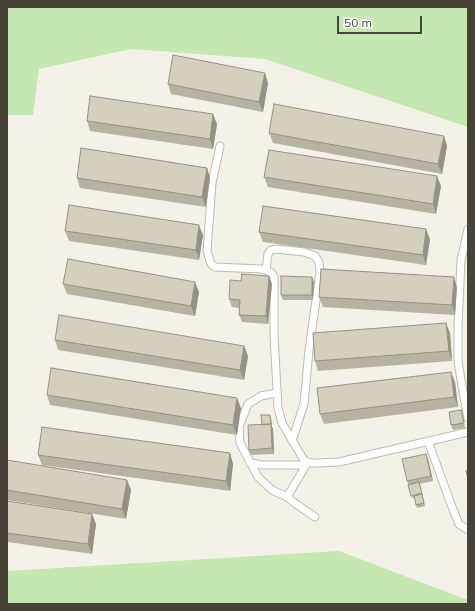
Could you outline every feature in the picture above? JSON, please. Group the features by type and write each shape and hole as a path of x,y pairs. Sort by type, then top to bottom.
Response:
{"lane":[{"path":"220,146 212,183 207,251 210,261 215,267 266,270 272,273 274,277 274,335 278,408 280,418 292,441 307,463"},
{"path":"468,229 461,260 458,361 468,418"},
{"path":"266,270 268,254 271,250 276,249 304,252 315,256 319,262 320,272 309,350 304,404 292,441"},
{"path":"276,393 261,396 248,404 239,427 240,443 258,477 272,490 288,497 316,517"},
{"path":"250,463 263,465 339,462 468,432"},
{"path":"428,441 459,524 468,530"},
{"path":"288,497 307,463"}],"green space":[{"path":"7,7 468,7 468,127 265,59 131,49 39,69 33,115 7,115"},
{"path":"339,551 468,600 468,604 7,604 7,571"}],"building":[{"path":"173,55 265,73 259,102 168,84"},
{"path":"90,96 213,114 210,139 87,121"},
{"path":"274,104 444,136 438,164 269,133"},
{"path":"81,148 207,168 202,197 77,178"},
{"path":"269,150 437,176 433,204 264,177"},
{"path":"69,205 199,225 196,250 65,231"},
{"path":"263,206 426,229 423,255 259,232"},
{"path":"68,259 195,282 191,306 63,284"},
{"path":"321,269 454,277 452,305 319,297"},
{"path":"242,274 269,276 266,316 239,315 240,300 229,299 230,280 241,281"},
{"path":"281,276 312,277 312,295 281,295"},
{"path":"59,315 244,346 240,370 55,340"},
{"path":"446,323 449,351 315,361 313,333"},
{"path":"51,368 237,398 233,425 47,395"},
{"path":"451,372 454,397 320,414 317,388"},
{"path":"461,410 464,423 451,425 449,412"},
{"path":"261,415 270,415 271,424 262,425"},
{"path":"271,424 272,448 249,450 248,425"},
{"path":"42,427 230,453 226,481 38,455"},
{"path":"426,454 431,476 407,481 402,459"},
{"path":"7,460 127,480 122,509 7,490"},
{"path":"419,482 422,493 411,496 408,485"},
{"path":"422,494 424,503 416,505 414,496"},
{"path":"7,501 92,514 88,544 7,533"}]}
